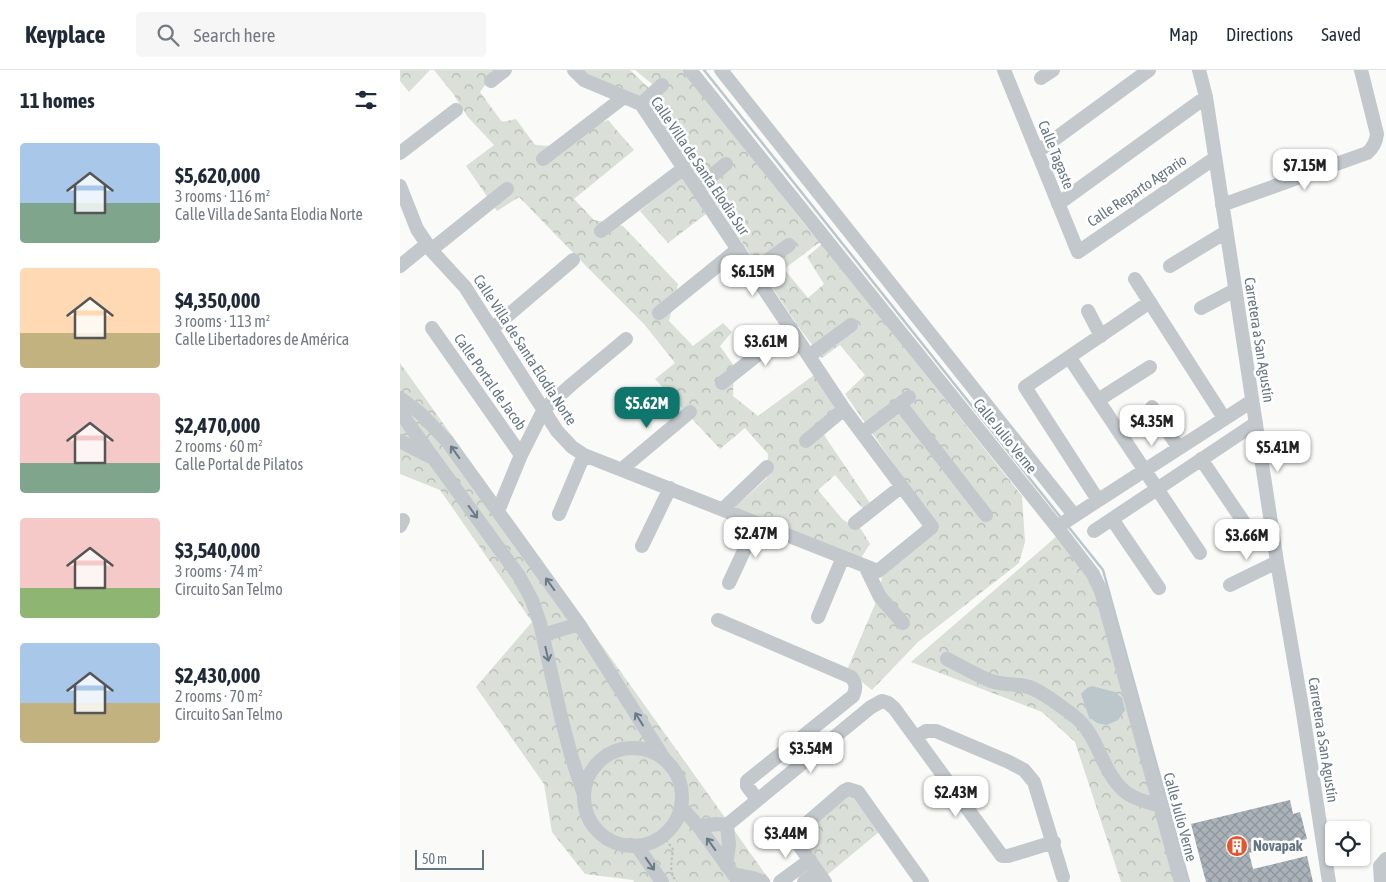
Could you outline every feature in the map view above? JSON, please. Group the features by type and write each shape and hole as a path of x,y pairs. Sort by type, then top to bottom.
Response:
{"street":[{"path":"492,81 505,70"},
{"name":"Calle Villa de Santa Elodia Sur","path":"574,70 584,80 641,104 844,409 932,527"},
{"name":"Calle Julio Verne","path":"690,70 1065,521 1101,591 1182,882"},
{"path":"721,70 1065,521 1252,400"},
{"name":"Calle Tagaste","path":"1004,70 1078,252"},
{"path":"1041,78 1053,70"},
{"path":"1037,152 1148,70"},
{"name":"Carretera a San Agustín","path":"1199,70 1206,97 1277,562 1329,882"},
{"path":"1222,205 1367,154 1376,142 1377,134 1361,70"},
{"path":"641,104 662,85"},
{"path":"543,159 624,97"},
{"path":"1058,204 1206,97"},
{"path":"400,153 456,110"},
{"name":"Calle Reparto Agrario","path":"1078,252 1215,158"},
{"path":"697,188 726,164"},
{"path":"601,231 684,168"},
{"name":"Calle Villa de Santa Elodia Norte","path":"400,186 417,229 429,247 465,286 565,440 584,455 878,571 932,527"},
{"path":"400,266 429,247 507,189"},
{"path":"1170,266 1226,232"},
{"path":"752,271 789,245"},
{"path":"659,313 738,249"},
{"path":"492,329 573,260"},
{"path":"1135,278 1224,418"},
{"path":"1201,308 1235,290"},
{"path":"1098,500 1025,387 1150,302"},
{"path":"1088,311 1101,336"},
{"path":"809,356 852,325"},
{"name":"Calle Portal de Jacob","path":"432,328 521,455"},
{"path":"722,383 791,328"},
{"path":"544,409 626,339"},
{"path":"1069,357 1200,553"},
{"path":"1098,400 1150,367"},
{"path":"400,398 420,413 447,441 579,624 665,760 675,772 681,787 681,807 677,820 663,836 652,842 627,847 599,834 590,822 584,807 583,792 560,717 543,635 532,600 519,576 400,412"},
{"path":"862,434 904,401 986,515"},
{"path":"1152,407 1178,448"},
{"name":"Calle Portal de Jacob","path":"498,511 521,455 544,409"},
{"path":"806,440 844,409"},
{"path":"622,469 690,412"},
{"path":"1094,532 1256,423"},
{"path":"400,441 434,458"},
{"path":"558,514 584,455"},
{"path":"1201,459 1247,527"},
{"path":"723,509 767,467"},
{"path":"855,523 902,486"},
{"path":"642,546 670,488"},
{"path":"1112,519 1159,588"},
{"path":"729,583 757,523"},
{"path":"818,616 843,557"},
{"path":"1230,585 1277,562"},
{"path":"864,566 880,597 903,623"},
{"path":"718,620 851,678 855,682 856,688 853,696 747,780 746,786 757,799"},
{"path":"543,635 579,624"},
{"path":"947,658 1002,684 1027,686 1036,690 1075,716 1090,733 1114,780 1122,790 1130,796 1160,806"},
{"path":"699,827 727,824 877,703 882,701 894,708 1002,856 1008,856 1054,842"},
{"path":"916,737 926,731 936,732 1024,770 1034,782 1054,842 1063,877"},
{"path":"583,792 587,777 596,764 608,754 622,749 638,748 652,752 665,760"},
{"path":"804,882 822,877 797,839 800,830 844,791 854,789 922,882"},
{"path":"681,807 699,827 733,873 763,882"},
{"path":"727,824 733,873"},
{"path":"637,846 662,882"},
{"path":"1381,882 1380,866 1386,858"},
{"path":"780,882 810,860"}],"path":[{"path":"663,836 673,849 671,872 677,882"}],"green space":[{"path":"400,70 430,70 409,92 400,81"},
{"path":"434,70 496,70 480,92 502,122 516,119 535,145 551,146 608,120 634,150 574,199 594,220 623,226 678,284 669,321 693,346 723,323 732,332 720,346 734,366 733,396 758,416 814,375 835,408 818,423 870,503 863,509 835,475 818,490 843,520 861,529 870,544 861,558 734,508 767,478 768,454 745,428 720,449 655,379 675,363 644,324 519,197 497,211 466,166 494,145 467,116 454,95"},
{"path":"579,70 630,70 650,89 652,84 635,70 684,70 820,242 784,269 808,298 824,284 807,257 822,244 1022,496 1025,542 1019,563 918,642 872,690 847,670 876,602 883,574 939,529 845,394 865,375 840,345 822,358 798,326 696,173 646,103"},
{"path":"683,176 706,214 668,243 640,211"},
{"path":"400,363 771,882 634,882 633,880 585,874 552,832 544,784 476,687 532,622 440,490 400,474"},
{"path":"1057,536 1086,572 1099,601 1178,882 1121,882 1075,742 1042,712 911,662"},
{"path":"847,795 852,796 879,832 827,875 801,843 802,832"}],"shaded area":[{"path":"1092,686 1115,692 1122,698 1125,710 1118,720 1107,725 1097,723 1089,717 1081,694"}],"building":[{"name":"Novapak","path":"1290,800 1293,814 1300,812 1307,839 1249,853 1253,869 1307,856 1313,882 1206,882 1191,824"}],"waterway":[{"path":"704,70 1062,519"},
{"path":"1067,525 1103,570 1189,882"}],"place":[{"name":"Novapak","path":"1237,846"}]}
